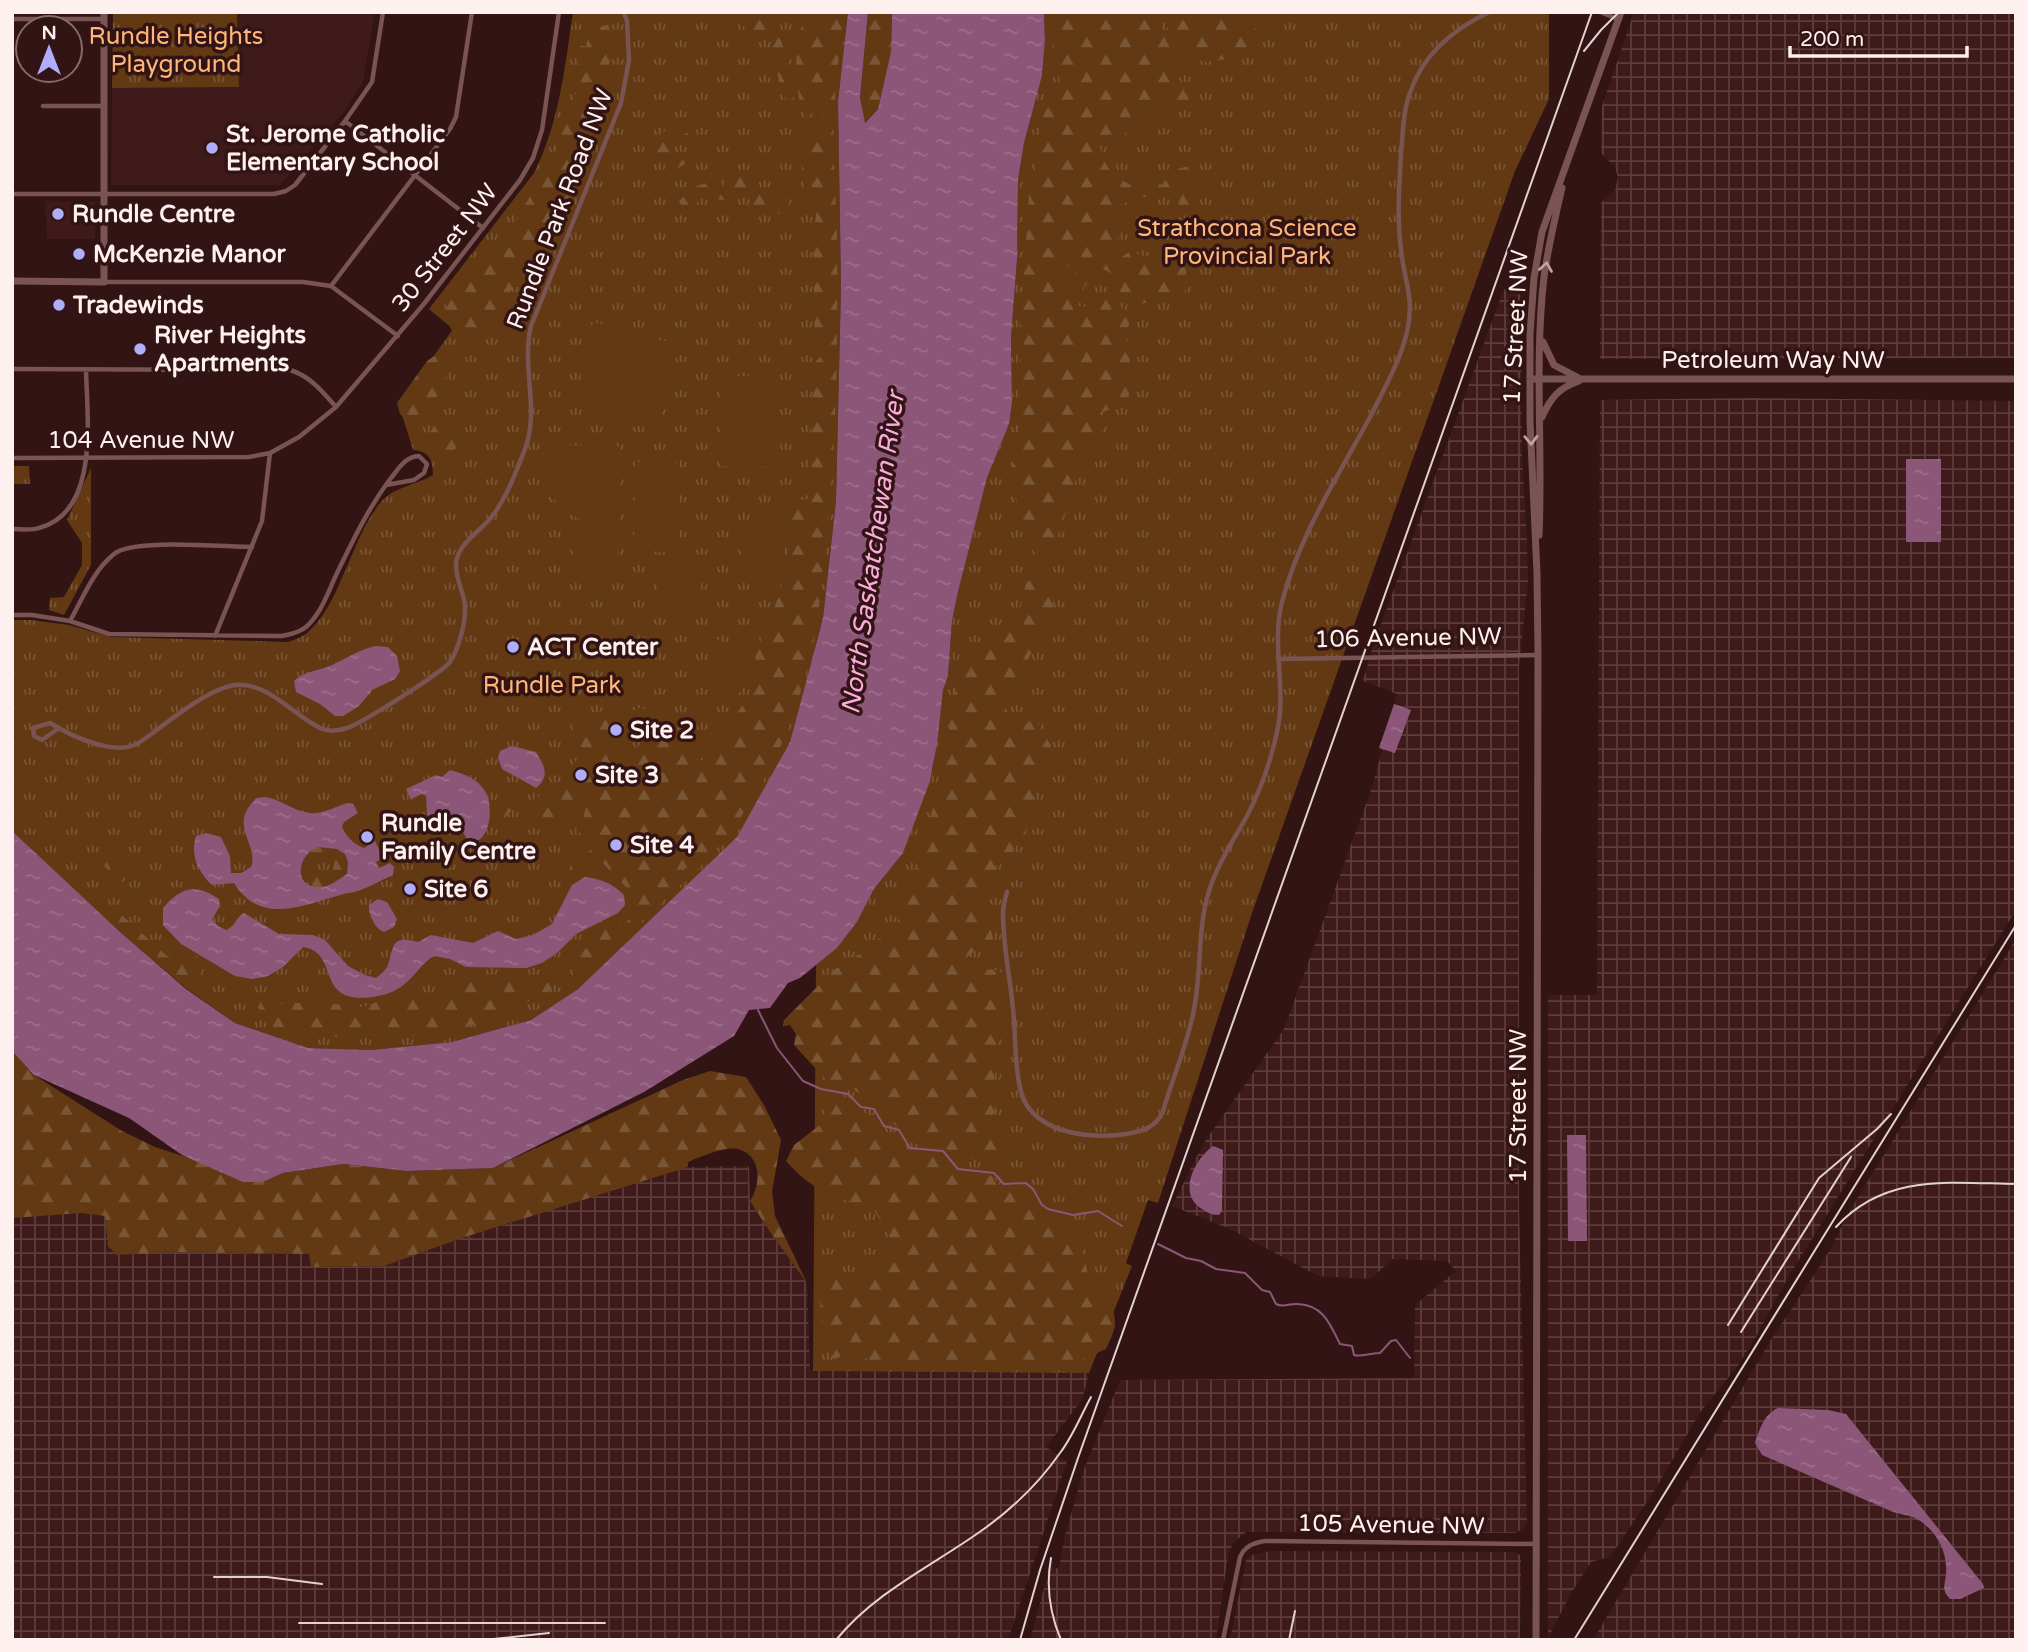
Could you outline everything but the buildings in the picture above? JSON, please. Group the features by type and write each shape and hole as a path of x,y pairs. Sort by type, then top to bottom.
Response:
{"main road":[{"path":"12,281 104,282 104,15"},
{"name":"17 Street NW","path":"1537,573 1530,379 1530,334 1536,267 1542,232 1619,16"},
{"name":"17 Street NW","path":"1536,1640 1537,573 1541,335 1544,279 1551,234 1569,157"},
{"path":"1541,335 1554,365 1583,379"},
{"name":"Petroleum Way NW","path":"1530,379 2016,379"},
{"path":"1541,419 1548,403 1558,391 1583,379"}],"street":[{"path":"12,194 280,193 295,185 372,82 383,12"},
{"path":"331,286 450,129 456,117 472,12"},
{"name":"30 Street NW","path":"270,453 305,433 336,407 398,336 524,173 536,150 551,78 559,12"},
{"name":"Rundle Park Road NW","path":"59,729 42,740 34,736 33,732 36,726 50,723 59,729 113,748 128,748 214,691 228,686 245,685 264,691 322,729 344,730 446,666 455,654 465,605 456,562 464,545 497,509 525,447 531,413 527,342 531,326 621,103 629,60 624,12"},
{"path":"1007,892 1002,910 1005,955 1020,1082 1027,1104 1042,1120 1053,1126 1091,1136 1133,1132 1153,1125 1163,1111 1195,1009 1202,924 1208,893 1220,863 1254,801 1277,732 1280,708 1277,637 1283,601 1317,513 1380,398 1407,331 1411,300 1401,253 1398,207 1404,114 1410,91 1416,76 1433,50 1466,24 1489,12"},
{"path":"1600,12 1619,16"},
{"path":"12,19 104,15"},
{"path":"43,106 104,106"},
{"path":"345,121 483,228"},
{"path":"104,282 303,282 331,286 398,336"},
{"path":"12,369 290,370 316,384 336,407"},
{"path":"12,529 34,530 51,524 61,517 71,502 88,458 86,369"},
{"path":"215,635 265,509 270,453"},
{"name":"104 Avenue NW","path":"12,457 227,458 270,453"},
{"path":"12,615 70,621 109,634 282,636 305,628 318,612 365,515 386,485 410,457 419,456 427,464 424,473 414,480 386,485"},
{"path":"70,621 100,568 119,550 140,545 252,547"},
{"name":"106 Avenue NW","path":"1278,659 1538,655"},
{"name":"105 Avenue NW","path":"1223,1640 1240,1557 1246,1548 1265,1541 1536,1544"}],"shaded area":[{"name":"St. Jerome Catholic Elementary School","path":"237,12 375,12 363,82 345,111 280,185 111,185 112,88 239,87"},
{"path":"1637,12 2016,12 2016,358 1600,359 1601,203 1615,190 1618,177 1614,166 1601,153 1602,106 1633,15"},
{"path":"45,201 95,202 95,239 47,239"},
{"path":"1504,289 1521,293 1522,456 1528,582 1519,666 1519,1208 1527,1523 1515,1533 1246,1532 1233,1543 1228,1555 1216,1640 1030,1640 1050,1566 1059,1569 1064,1539 1083,1472 1120,1380 1414,1378 1415,1305 1456,1271 1447,1261 1392,1259 1371,1279 1318,1276 1230,1229 1172,1206 1203,1144 1284,1029 1372,787 1397,694 1363,681 1373,646"},
{"path":"1750,398 2016,401 2016,910 1787,1279 1737,1367 1701,1411 1653,1493 1610,1557 1591,1562 1548,1638 1548,995 1597,995 1600,400"},
{"path":"2016,939 2016,1640 1593,1640 1772,1338 1824,1260 1852,1207"},
{"path":"12,1098 225,1253 310,1254 312,1267 384,1266 465,1237 688,1167 749,1166 750,1201 807,1283 810,1370 1089,1373 1082,1400 1046,1447 1067,1461 1008,1640 12,1640"},
{"path":"1270,1551 1514,1552 1520,1555 1521,1560 1520,1640 1230,1640 1246,1560 1251,1555"}],"green space":[{"name":"Rundle Heights Playground","path":"113,12 237,12 239,87 112,88"},
{"name":"Rundle Park","path":"573,12 848,12 838,101 841,287 836,501 823,618 790,742 738,837 578,989 531,1020 452,1042 371,1050 308,1048 235,1023 187,989 15,836 12,831 12,620 69,625 111,637 288,642 305,634 318,621 337,589 371,516 381,502 399,490 433,475 429,457 423,452 413,450 399,405 453,329 429,309 534,173 543,154 560,94"},
{"path":"736,12 766,12 786,54 794,100 789,103 784,96 770,39 752,37"},
{"path":"810,12 844,12 834,127 837,360 834,443 819,607 809,663 800,696 775,759 759,789 721,844 698,869 685,868 683,873 689,877 574,984 566,983 575,971 574,966 560,961 563,956 573,954 581,946 586,949 593,945 594,936 602,933 610,922 618,920 624,925 631,916 632,899 623,884 603,863 590,867 585,875 577,878 570,872 570,864 591,850 593,840 575,830 581,827 586,807 566,801 558,803 562,821 557,827 541,815 534,797 553,794 553,788 558,782 566,780 571,765 586,751 570,740 574,722 581,720 590,729 597,723 598,713 603,710 610,714 612,722 607,738 617,756 626,761 653,730 648,723 629,727 627,717 637,708 656,712 671,721 697,748 696,760 706,760 750,694 756,664 755,655 778,598 790,539 787,525 773,520 772,511 779,505 808,499 814,363 823,354 823,346 815,346 813,231 816,216 805,191 801,145 822,124 823,109 817,105 814,112 806,117 799,95 796,63 800,32"},
{"path":"868,12 892,12 891,51 878,109 864,123 860,98"},
{"name":"Strathcona Science Provincial Park","path":"1044,12 1549,12 1549,99 1515,171 1252,913 1158,1203 1148,1200 1126,1263 1132,1266 1089,1373 813,1371 816,965 837,948 857,922 874,889 903,853 933,768 958,592 987,478 1009,424 1012,403 1011,338 1017,259 1018,180 1024,143 1042,76"},
{"path":"1053,12 1154,12 1176,61 1171,69 1186,88 1191,101 1177,108 1156,108 1148,121 1131,129 1116,141 1104,136 1100,141 1102,155 1112,172 1129,184 1130,175 1136,173 1162,185 1173,170 1189,166 1196,194 1193,213 1180,213 1178,200 1168,194 1138,198 1117,206 1120,246 1116,254 1118,260 1130,251 1144,256 1183,261 1186,284 1179,306 1173,297 1142,303 1129,300 1121,295 1114,276 1102,269 1096,268 1083,290 1076,288 1076,274 1071,265 1065,267 1060,275 1071,304 1084,307 1110,291 1115,301 1132,319 1125,333 1130,359 1129,396 1119,406 1103,412 1103,427 1092,451 1077,466 1074,490 1049,560 1034,554 1016,499 1012,472 1020,420 1021,317 1030,178 1038,160 1042,119 1060,80 1052,63"},
{"path":"1160,12 1277,12 1276,15 1259,13 1251,16 1264,54 1204,62 1180,53"},
{"path":"608,25 616,44 601,94 604,116 580,164 579,182 556,227 528,250 508,234 553,157 574,100 582,68 574,55 573,42 586,47 590,28"},
{"path":"673,126 666,147 672,152 686,153 691,148 682,142 681,136 687,133 693,134 696,143 693,160 678,168 668,168 653,147 659,137"},
{"path":"742,173 754,175 758,180 757,185 731,204 704,197 683,209 679,201 694,187 719,179 723,186 730,176"},
{"path":"767,192 786,195 788,212 757,213 751,206 753,196"},
{"path":"500,236 528,260 523,276 477,332 465,340 452,331 446,307"},
{"path":"593,322 675,344 678,349 657,431 606,417 589,397 581,378 581,367"},
{"path":"443,350 454,356 454,364 422,424 422,443 413,440 413,425 400,414 397,403 427,361"},
{"path":"721,376 774,377 773,467 720,466"},
{"path":"456,421 461,433 459,444 442,460 430,433 435,424"},
{"path":"543,446 619,447 619,520 580,519 557,503 543,485"},
{"path":"635,462 680,463 679,552 634,551"},
{"path":"12,466 29,466 30,484 12,484"},
{"path":"91,468 91,565 64,615 49,610 50,598 64,597 82,565 82,543 67,520"},
{"path":"613,528 619,533 617,578 595,574 580,566 573,551 571,529"},
{"path":"739,528 780,528 785,534 784,575 762,573 748,565 740,550"},
{"path":"696,563 702,568 700,613 670,606 659,595 654,564"},
{"path":"1036,575 1051,584 1053,607 1038,643 1026,662 1021,686 1003,700 1010,720 1026,724 1034,717 1051,746 1032,801 1026,833 1005,860 995,866 998,879 983,901 984,913 993,938 964,959 965,969 1000,970 1007,1005 1007,1017 999,1034 993,1089 995,1113 984,1122 983,1130 1017,1143 1027,1156 958,1159 941,1145 922,1144 892,1123 880,1107 850,1087 845,1080 828,1082 794,1045 796,1034 790,1025 783,1026 784,1020 835,969 860,954 896,925 902,909 902,896 919,867 924,838 940,786 963,642 977,647 1016,629 1026,583"},
{"path":"717,639 752,656 739,693 720,687 708,673 710,651"},
{"path":"495,800 512,810 498,826 492,824 490,803"},
{"path":"318,847 337,849 345,854 348,862 347,874 323,888 308,886 314,877 332,874 336,854 329,859 302,866 307,854"},
{"path":"109,859 138,870 139,879 129,882 127,878 122,882 104,866"},
{"path":"115,909 167,956 177,948 195,955 203,962 202,972 191,983 168,971 146,954 118,924 110,914 110,911"},
{"path":"458,974 483,982 501,979 553,983 552,990 512,1009 490,1014 475,1025 407,1037 368,1035 352,1038 334,1037 324,1033 308,1036 287,1033 266,1023 271,1017 258,1008 261,1001 364,1007 410,989 417,990 426,1000 450,989"},
{"path":"12,1051 34,1075 122,1131 155,1147 263,1182 283,1173 343,1164 407,1171 493,1168 683,1080 710,1071 746,1077 764,1105 781,1140 772,1192 775,1216 807,1283 750,1201 757,1179 752,1157 733,1148 688,1162 688,1167 465,1237 384,1266 311,1267 309,1254 176,1252 117,1255 108,1246 105,1216 82,1213 12,1218"},
{"path":"828,1096 849,1098 858,1111 874,1115 884,1132 900,1137 902,1147 912,1152 944,1155 947,1164 958,1176 987,1175 999,1185 1031,1188 1040,1205 1067,1224 1084,1257 1089,1284 1104,1294 1111,1304 1115,1326 1106,1349 1084,1359 1066,1363 875,1364 855,1356 834,1359 825,1337 817,1283 859,1275 888,1258 892,1242 874,1209 816,1187 786,1161 794,1145 825,1118 822,1101"}],"water":[{"name":"North Saskatchewan River","path":"848,12 868,12 860,98 865,123 878,109 891,51 892,12 1044,12 1045,40 1042,76 1024,143 1018,180 1017,259 1011,338 1012,403 1009,424 987,478 958,592 952,621 948,676 943,690 930,781 903,853 874,889 857,922 837,948 800,978 788,983 770,1008 749,1010 734,1036 644,1092 493,1168 407,1171 343,1164 283,1173 263,1182 243,1182 182,1155 129,1118 34,1075 12,1051 12,831 119,931 186,989 235,1023 308,1048 371,1050 452,1042 531,1020 578,989 737,837 790,742 823,618 836,501 841,287 838,101"},
{"path":"1906,459 1941,459 1941,542 1906,542"},
{"path":"375,646 388,647 397,656 400,671 395,679 372,690 359,706 343,716 335,716 320,704 296,692 294,681 302,675"},
{"path":"1394,704 1411,710 1395,753 1379,748"},
{"path":"512,746 536,752 539,757 545,775 536,788 502,769 498,758 500,751"},
{"path":"450,770 466,775 486,793 490,816 486,832 476,842 469,843 458,823 431,820 427,815 426,796 422,794 411,799 406,789 436,775 442,777"},
{"path":"256,798 271,798 309,813 353,804 358,813 344,822 342,827 348,837 364,848 375,841 383,858 376,862 379,868 390,863 394,867 393,875 358,891 282,909 256,904 244,896 234,883 212,885 196,863 196,836 206,833 221,837 230,856 231,873 241,873 251,867 252,853 245,833 244,819","holes":["318,847 337,849 345,854 348,862 347,874 324,887 305,883 301,870 306,856"]},
{"path":"585,877 601,880 615,887 624,895 625,905 618,913 576,934 557,953 542,963 526,968 466,967 450,959 434,956 401,986 374,997 359,998 342,993 335,987 320,956 303,947 283,967 268,976 252,979 235,976 181,944 163,925 163,908 176,895 195,889 219,899 220,906 212,919 226,930 244,913 279,934 313,935 325,940 348,966 376,978 387,967 393,947 398,941 418,942 431,935 473,943 498,931 516,939 533,935 552,924 572,885"},
{"path":"378,899 387,902 397,919 394,927 384,932 375,925 370,913 369,905"},
{"path":"1567,1135 1586,1135 1587,1241 1568,1241"},
{"path":"1213,1146 1223,1150 1222,1211 1219,1215 1199,1207 1190,1192 1196,1166"},
{"path":"1778,1408 1828,1410 1846,1414 1984,1588 1960,1599 1950,1599 1945,1590 1945,1557 1939,1541 1922,1522 1762,1455 1755,1443 1766,1418"}],"waterway":[{"path":"758,1010 777,1048 803,1081 821,1089 848,1094 861,1107 874,1109 884,1126 899,1130 910,1148 943,1151 958,1169 994,1173 1004,1184 1026,1183 1048,1209 1073,1215 1098,1211 1122,1226"},
{"path":"1158,1244 1216,1269 1245,1273 1262,1290 1270,1292 1276,1304 1298,1304 1314,1308 1325,1317 1340,1344 1352,1346 1354,1355 1380,1353 1391,1341 1396,1340 1410,1358"}],"railway":[{"path":"1020,1640 1040,1570 1078,1458 1592,12"},
{"path":"1584,51 1619,12"},
{"path":"1574,1640 2016,925"},
{"path":"1728,1325 1819,1178 1891,1114"},
{"path":"1741,1332 1851,1157"},
{"path":"1836,1227 1855,1210 1876,1197 1897,1189 1943,1183 2016,1184"},
{"path":"836,1640 851,1623 886,1594 981,1531 1024,1495 1065,1446 1091,1397"},
{"path":"1051,1558 1050,1599 1061,1640"},
{"path":"214,1577 267,1577 322,1584"},
{"path":"1289,1640 1295,1611"},
{"path":"299,1623 605,1623"},
{"path":"484,1640 549,1633"}],"place":[{"name":"St. Jerome Catholic Elementary School","path":"212,148"},
{"name":"Rundle Centre","path":"58,214"},
{"name":"McKenzie Manor","path":"79,254"},
{"name":"Tradewinds","path":"59,305"},
{"name":"River Heights Apartments","path":"140,349"},
{"name":"ACT Center","path":"513,647"},
{"name":"Site 2","path":"616,730"},
{"name":"Site 3","path":"581,775"},
{"name":"Rundle Family Centre","path":"367,837"},
{"name":"Site 4","path":"616,845"},
{"name":"Site 6","path":"410,889"}]}
